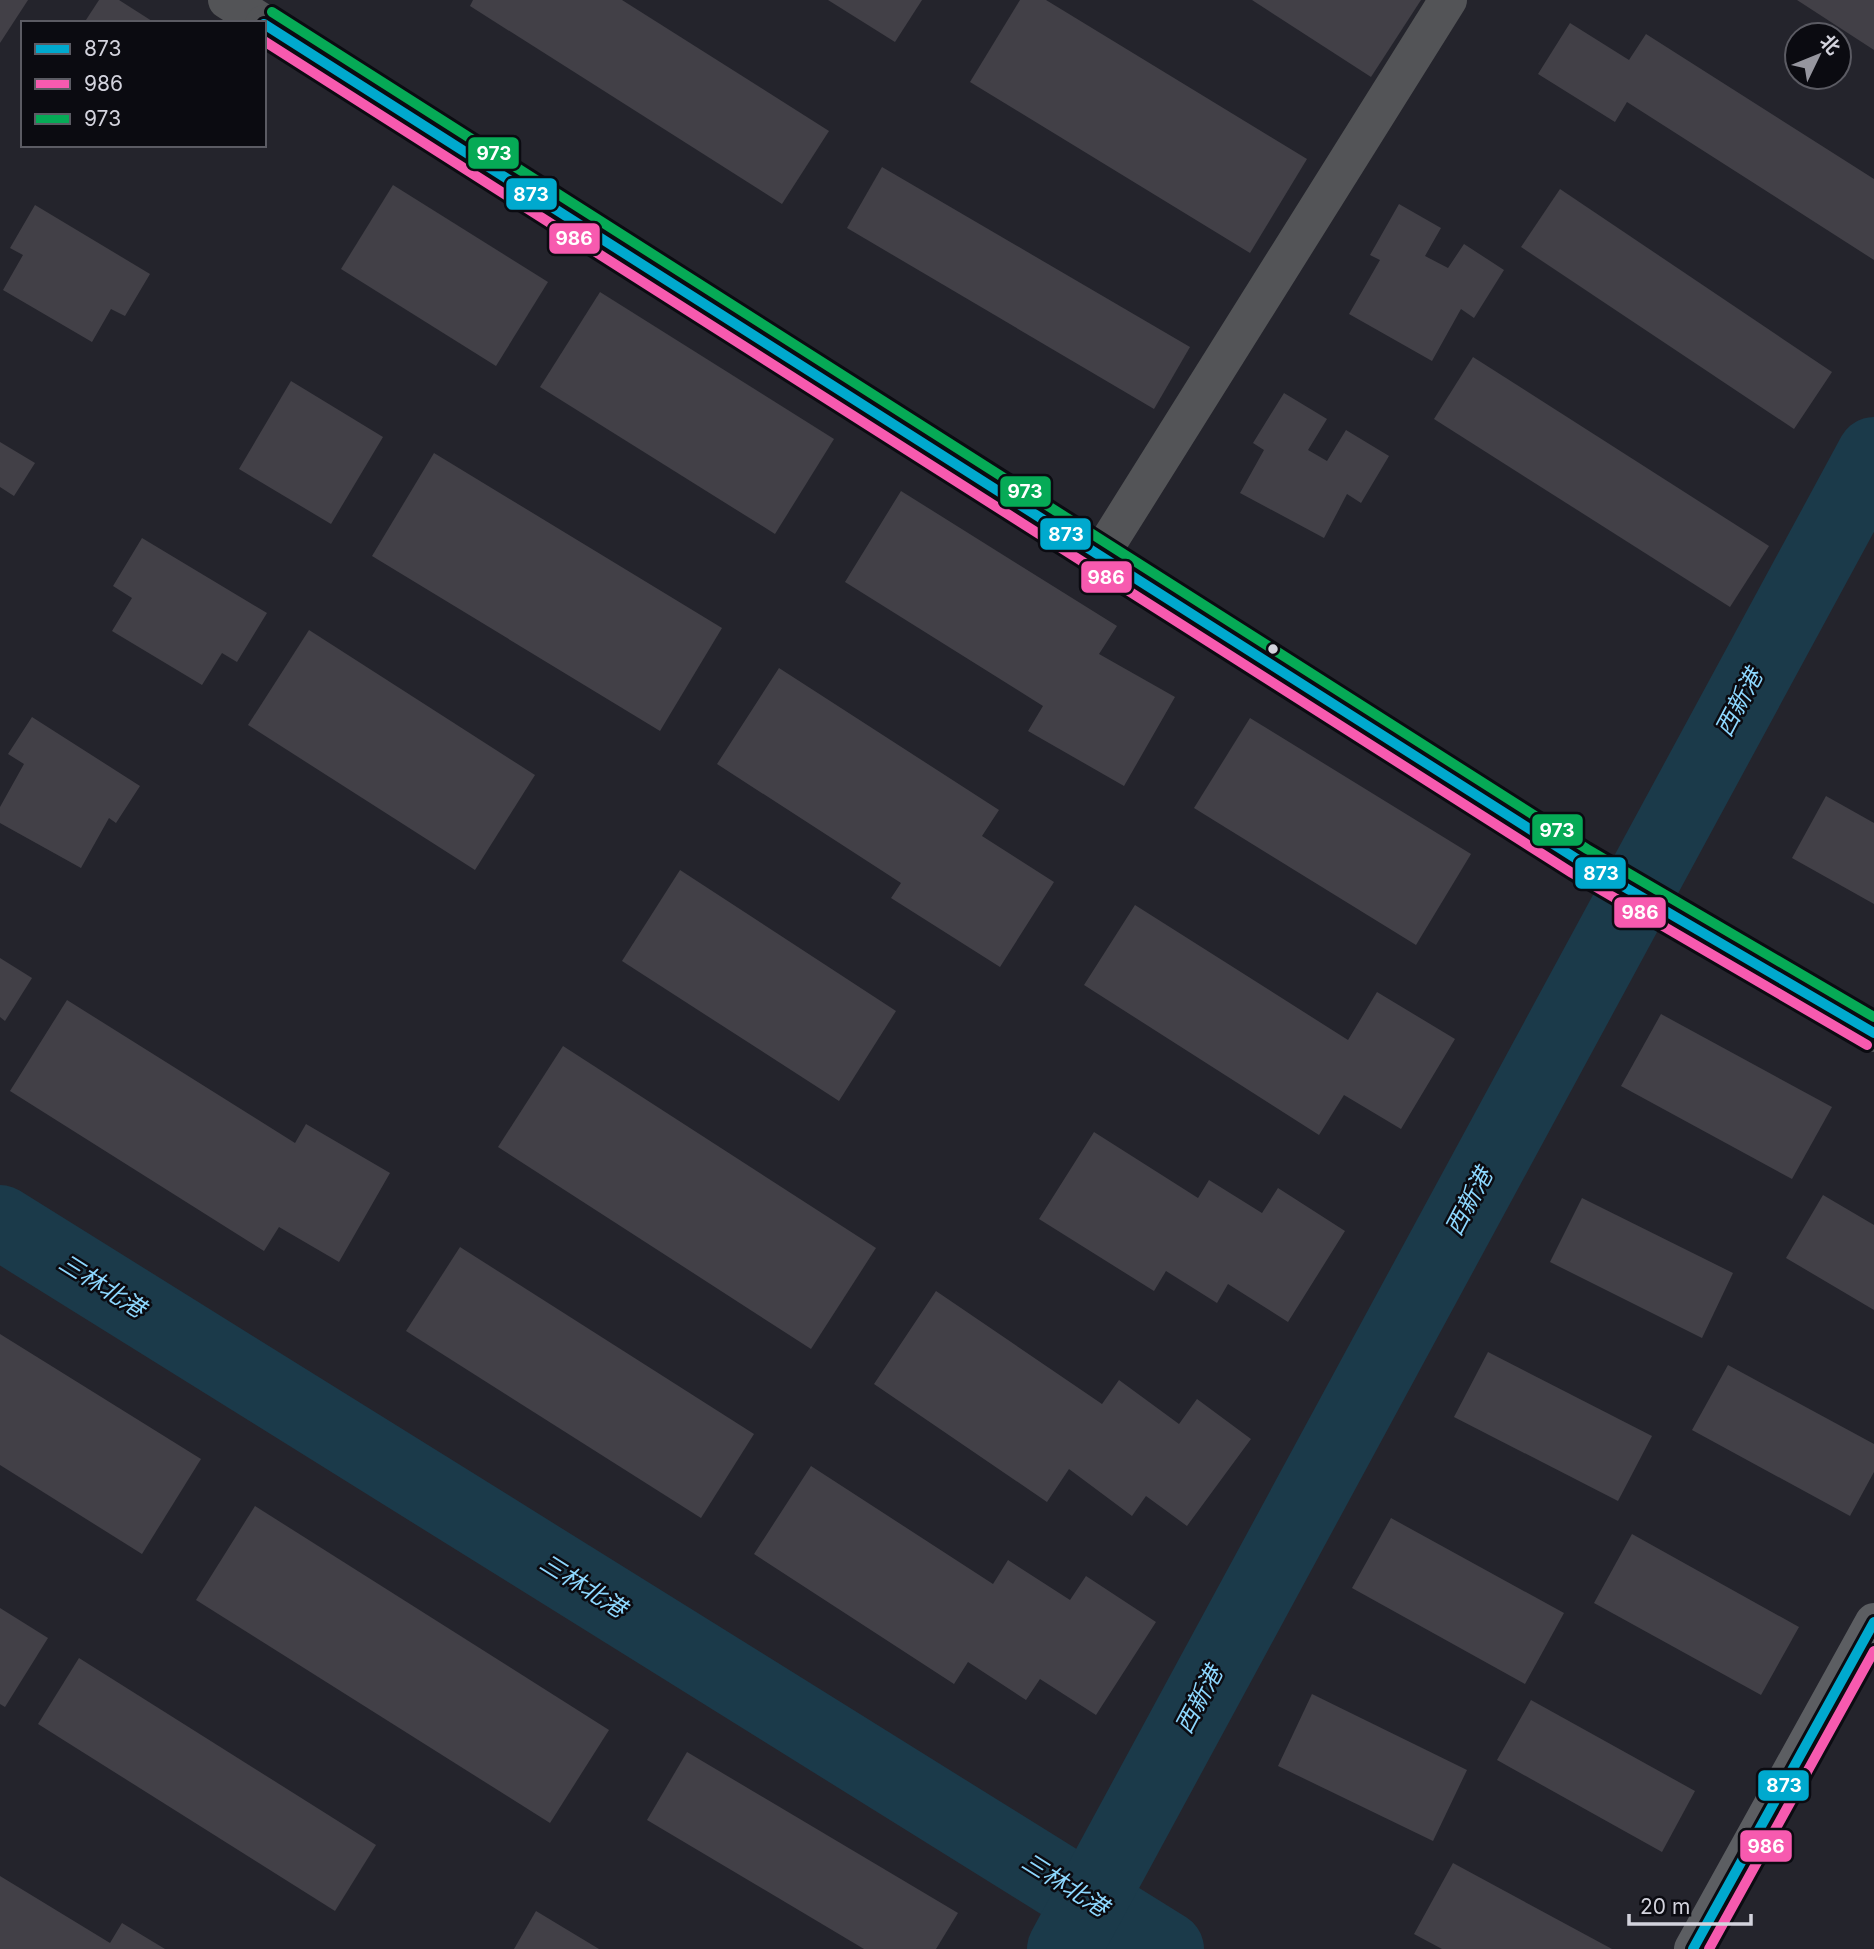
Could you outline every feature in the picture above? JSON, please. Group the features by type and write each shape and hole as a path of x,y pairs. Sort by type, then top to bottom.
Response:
{"main road":[{"path":"1693,1949 1874,1622"}],"street":[{"path":"227,0 261,21"},
{"path":"1101,554 1448,0"},
{"path":"266,24 1580,861 1874,1033"}],"building":[{"path":"0,0 28,0 0,43"},
{"path":"99,0 119,0 152,21 85,21"},
{"path":"473,0 622,0 829,131 782,204 470,6"},
{"path":"828,0 922,0 895,42"},
{"path":"1020,0 1046,0 1307,159 1250,253 970,82"},
{"path":"1252,0 1421,0 1371,77"},
{"path":"1797,0 1874,0 1874,50 1853,36 1853,21 1829,21"},
{"path":"1570,23 1629,60 1646,34 1874,179 1874,260 1627,102 1615,122 1538,74"},
{"path":"882,167 1190,347 1154,409 847,228"},
{"path":"393,185 548,282 496,366 341,269"},
{"path":"1560,189 1832,372 1794,429 1521,247"},
{"path":"1399,204 1441,228 1425,256 1448,268 1464,244 1504,270 1474,318 1461,309 1432,361 1349,314 1380,260 1370,255"},
{"path":"35,205 150,274 125,316 111,309 92,342 3,290 23,255 10,248"},
{"path":"600,292 834,439 775,534 540,387"},
{"path":"1473,357 1769,546 1730,607 1434,419"},
{"path":"291,381 383,437 331,524 239,469"},
{"path":"1284,393 1327,419 1308,450 1327,461 1346,430 1389,456 1361,503 1347,494 1324,538 1240,493 1264,450 1253,443"},
{"path":"0,442 35,463 14,496 0,487"},
{"path":"434,453 722,628 660,731 372,556"},
{"path":"901,491 1117,626 1099,654 1175,697 1124,786 1028,731 1043,706 845,582"},
{"path":"142,538 267,613 237,662 222,653 202,685 112,631 132,598 113,586"},
{"path":"309,630 535,775 475,870 248,725"},
{"path":"779,668 999,810 982,836 1054,882 1000,967 891,898 901,883 717,764"},
{"path":"32,717 140,786 116,823 109,818 81,868 0,823 0,807 24,764 8,754"},
{"path":"1250,718 1471,854 1416,945 1194,808"},
{"path":"1826,796 1874,823 1874,904 1792,858"},
{"path":"680,870 896,1011 839,1101 622,961"},
{"path":"1135,905 1348,1040 1377,992 1455,1039 1401,1129 1344,1095 1319,1135 1084,985"},
{"path":"0,958 32,978 5,1021 0,1017"},
{"path":"67,1000 295,1143 306,1124 390,1173 339,1262 279,1227 264,1251 10,1091"},
{"path":"1661,1014 1832,1107 1792,1179 1621,1086"},
{"path":"563,1046 876,1248 811,1349 498,1147"},
{"path":"1094,1132 1198,1198 1209,1180 1262,1213 1278,1188 1345,1231 1288,1322 1228,1284 1217,1303 1166,1271 1154,1291 1039,1219"},
{"path":"1823,1195 1874,1225 1874,1310 1786,1258"},
{"path":"1582,1198 1733,1273 1702,1338 1550,1262"},
{"path":"460,1247 754,1434 701,1518 406,1331"},
{"path":"936,1291 1102,1404 1119,1380 1179,1424 1197,1399 1251,1439 1187,1526 1146,1496 1132,1516 1069,1469 1047,1502 874,1384"},
{"path":"0,1334 201,1459 142,1554 0,1465"},
{"path":"1488,1352 1652,1436 1618,1501 1454,1417"},
{"path":"1728,1365 1874,1444 1874,1472 1850,1516 1692,1430"},
{"path":"811,1466 993,1584 1008,1560 1070,1600 1086,1576 1156,1622 1096,1715 1040,1679 1026,1700 968,1662 954,1684 754,1554"},
{"path":"255,1506 609,1730 550,1823 196,1600"},
{"path":"1391,1518 1564,1613 1525,1684 1352,1588"},
{"path":"1632,1534 1799,1627 1761,1695 1594,1603"},
{"path":"0,1608 48,1638 5,1707 0,1704"},
{"path":"79,1658 376,1845 335,1911 38,1724"},
{"path":"1312,1694 1467,1770 1433,1841 1278,1766"},
{"path":"1531,1700 1695,1791 1662,1852 1497,1760"},
{"path":"687,1752 958,1913 936,1949 864,1949 647,1820"},
{"path":"1453,1863 1612,1949 1442,1949 1414,1934"},
{"path":"0,1876 110,1943 122,1923 165,1949 0,1949"},
{"path":"536,1911 599,1949 514,1949"}],"waterway":[{"name":"西新港","path":"1064,1949 1874,454"},
{"name":"三林北港","path":"0,1222 1167,1949"}],"transit line":[{"name":"973","path":"272,12 1587,849 1874,1017"},
{"name":"873","path":"266,25 1580,861 1874,1033"},
{"name":"986","path":"266,42 1572,873 1867,1045"},
{"name":"873","path":"1693,1949 1874,1622"},
{"name":"986","path":"1709,1949 1874,1651"}]}
